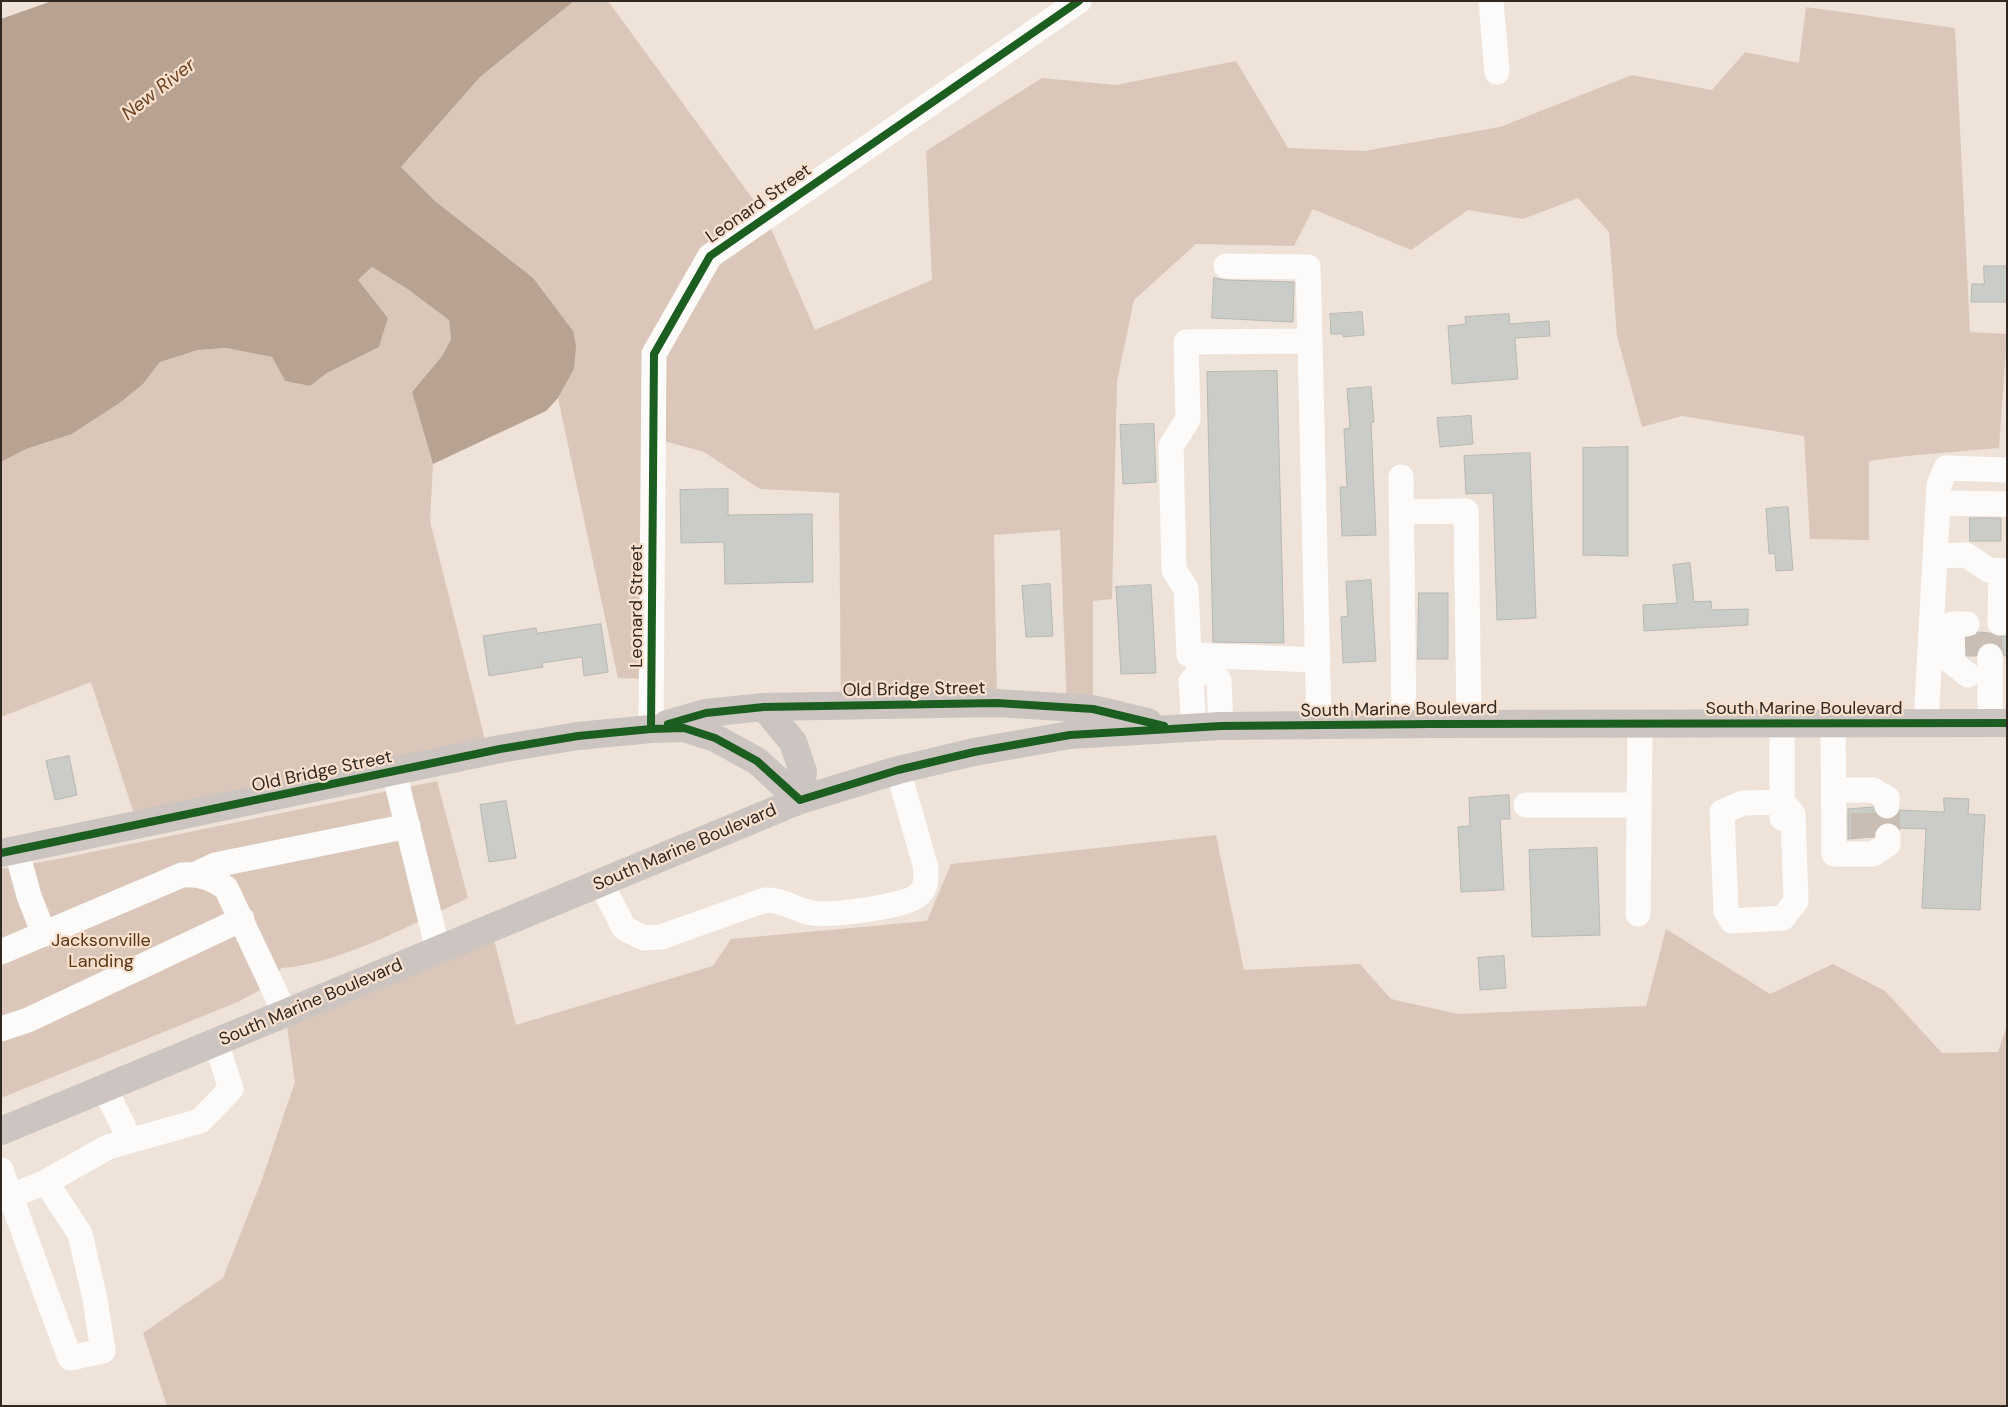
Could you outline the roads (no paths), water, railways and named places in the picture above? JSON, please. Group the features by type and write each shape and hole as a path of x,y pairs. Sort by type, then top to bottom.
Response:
{"main road":[{"name":"Old Bridge Street","path":"651,729 706,712 764,707 997,703 1093,709 1186,729"},
{"path":"764,707 793,742 803,772 800,800"},
{"name":"South Marine Boulevard","path":"1,1131 800,800 898,770 974,752 1070,735 1221,726 1998,723"},
{"name":"Old Bridge Street","path":"9,852 500,749 651,729 684,728 715,738 757,761 800,800"}],"street":[{"name":"Leonard Street","path":"651,729 654,354 710,256 1079,1"},
{"path":"1491,1 1497,72"},
{"path":"1226,266 1308,267 1319,726"},
{"path":"1310,341 1186,342 1188,420 1171,446 1174,570 1186,589 1189,655 1205,660 1318,660"},
{"path":"1926,723 1938,494 1946,468 2007,470"},
{"path":"1401,477 1404,724"},
{"path":"1938,494 2007,487"},
{"path":"1938,494 2007,504"},
{"path":"1402,512 1466,512 1469,724"},
{"path":"1935,556 1966,555 1995,577 1986,645 1998,723"},
{"path":"1205,660 1219,680 1221,726"},
{"path":"1186,729 1191,682 1205,660"},
{"path":"1638,914 1640,724"},
{"path":"1749,802 1738,819 1739,892 1747,904 1756,907 1771,905 1778,901 1782,892 1782,724"},
{"path":"1833,724 1834,848"},
{"path":"601,883 624,928 643,938 661,937 765,900 773,899 813,913 836,914 890,906 918,896 926,885 926,868 898,770"},
{"path":"394,772 438,950"},
{"path":"1834,790 1874,802"},
{"path":"1749,802 1782,802 1793,814 1796,901 1783,918 1732,921 1726,911 1722,812 1749,802"},
{"path":"1526,805 1639,805"},
{"path":"1,952 182,875 196,874 215,866 408,826"},
{"path":"1794,844 1834,848 1874,841"},
{"path":"9,852 44,934"},
{"path":"196,874 212,879 226,888 285,1013"},
{"path":"1,1029 28,1020 242,919"},
{"path":"6,1198 46,1182 108,1147 200,1120 231,1089 216,1042"},
{"path":"104,1088 123,1125 128,1142"},
{"path":"1,1170 6,1198 70,1358 103,1350 95,1298 80,1234 46,1182"}],"water":[{"name":"New River","path":"52,1 574,1 480,77 401,167 436,202 533,278 573,331 576,346 574,369 558,398 546,411 433,464 412,392 442,356 451,339 449,320 409,290 372,267 358,280 388,318 379,347 327,373 310,386 285,381 272,357 226,348 198,350 160,362 143,384 121,402 72,434 26,449 1,462 1,19"}],"tunnel":[{"path":"1990,633 1990,656"},
{"path":"1967,635 1967,656"},
{"path":"1887,806 1888,836"},
{"path":"1863,807 1863,838"}],"park label":[{"name":"Jacksonville Landing","path":"101,951"}]}
